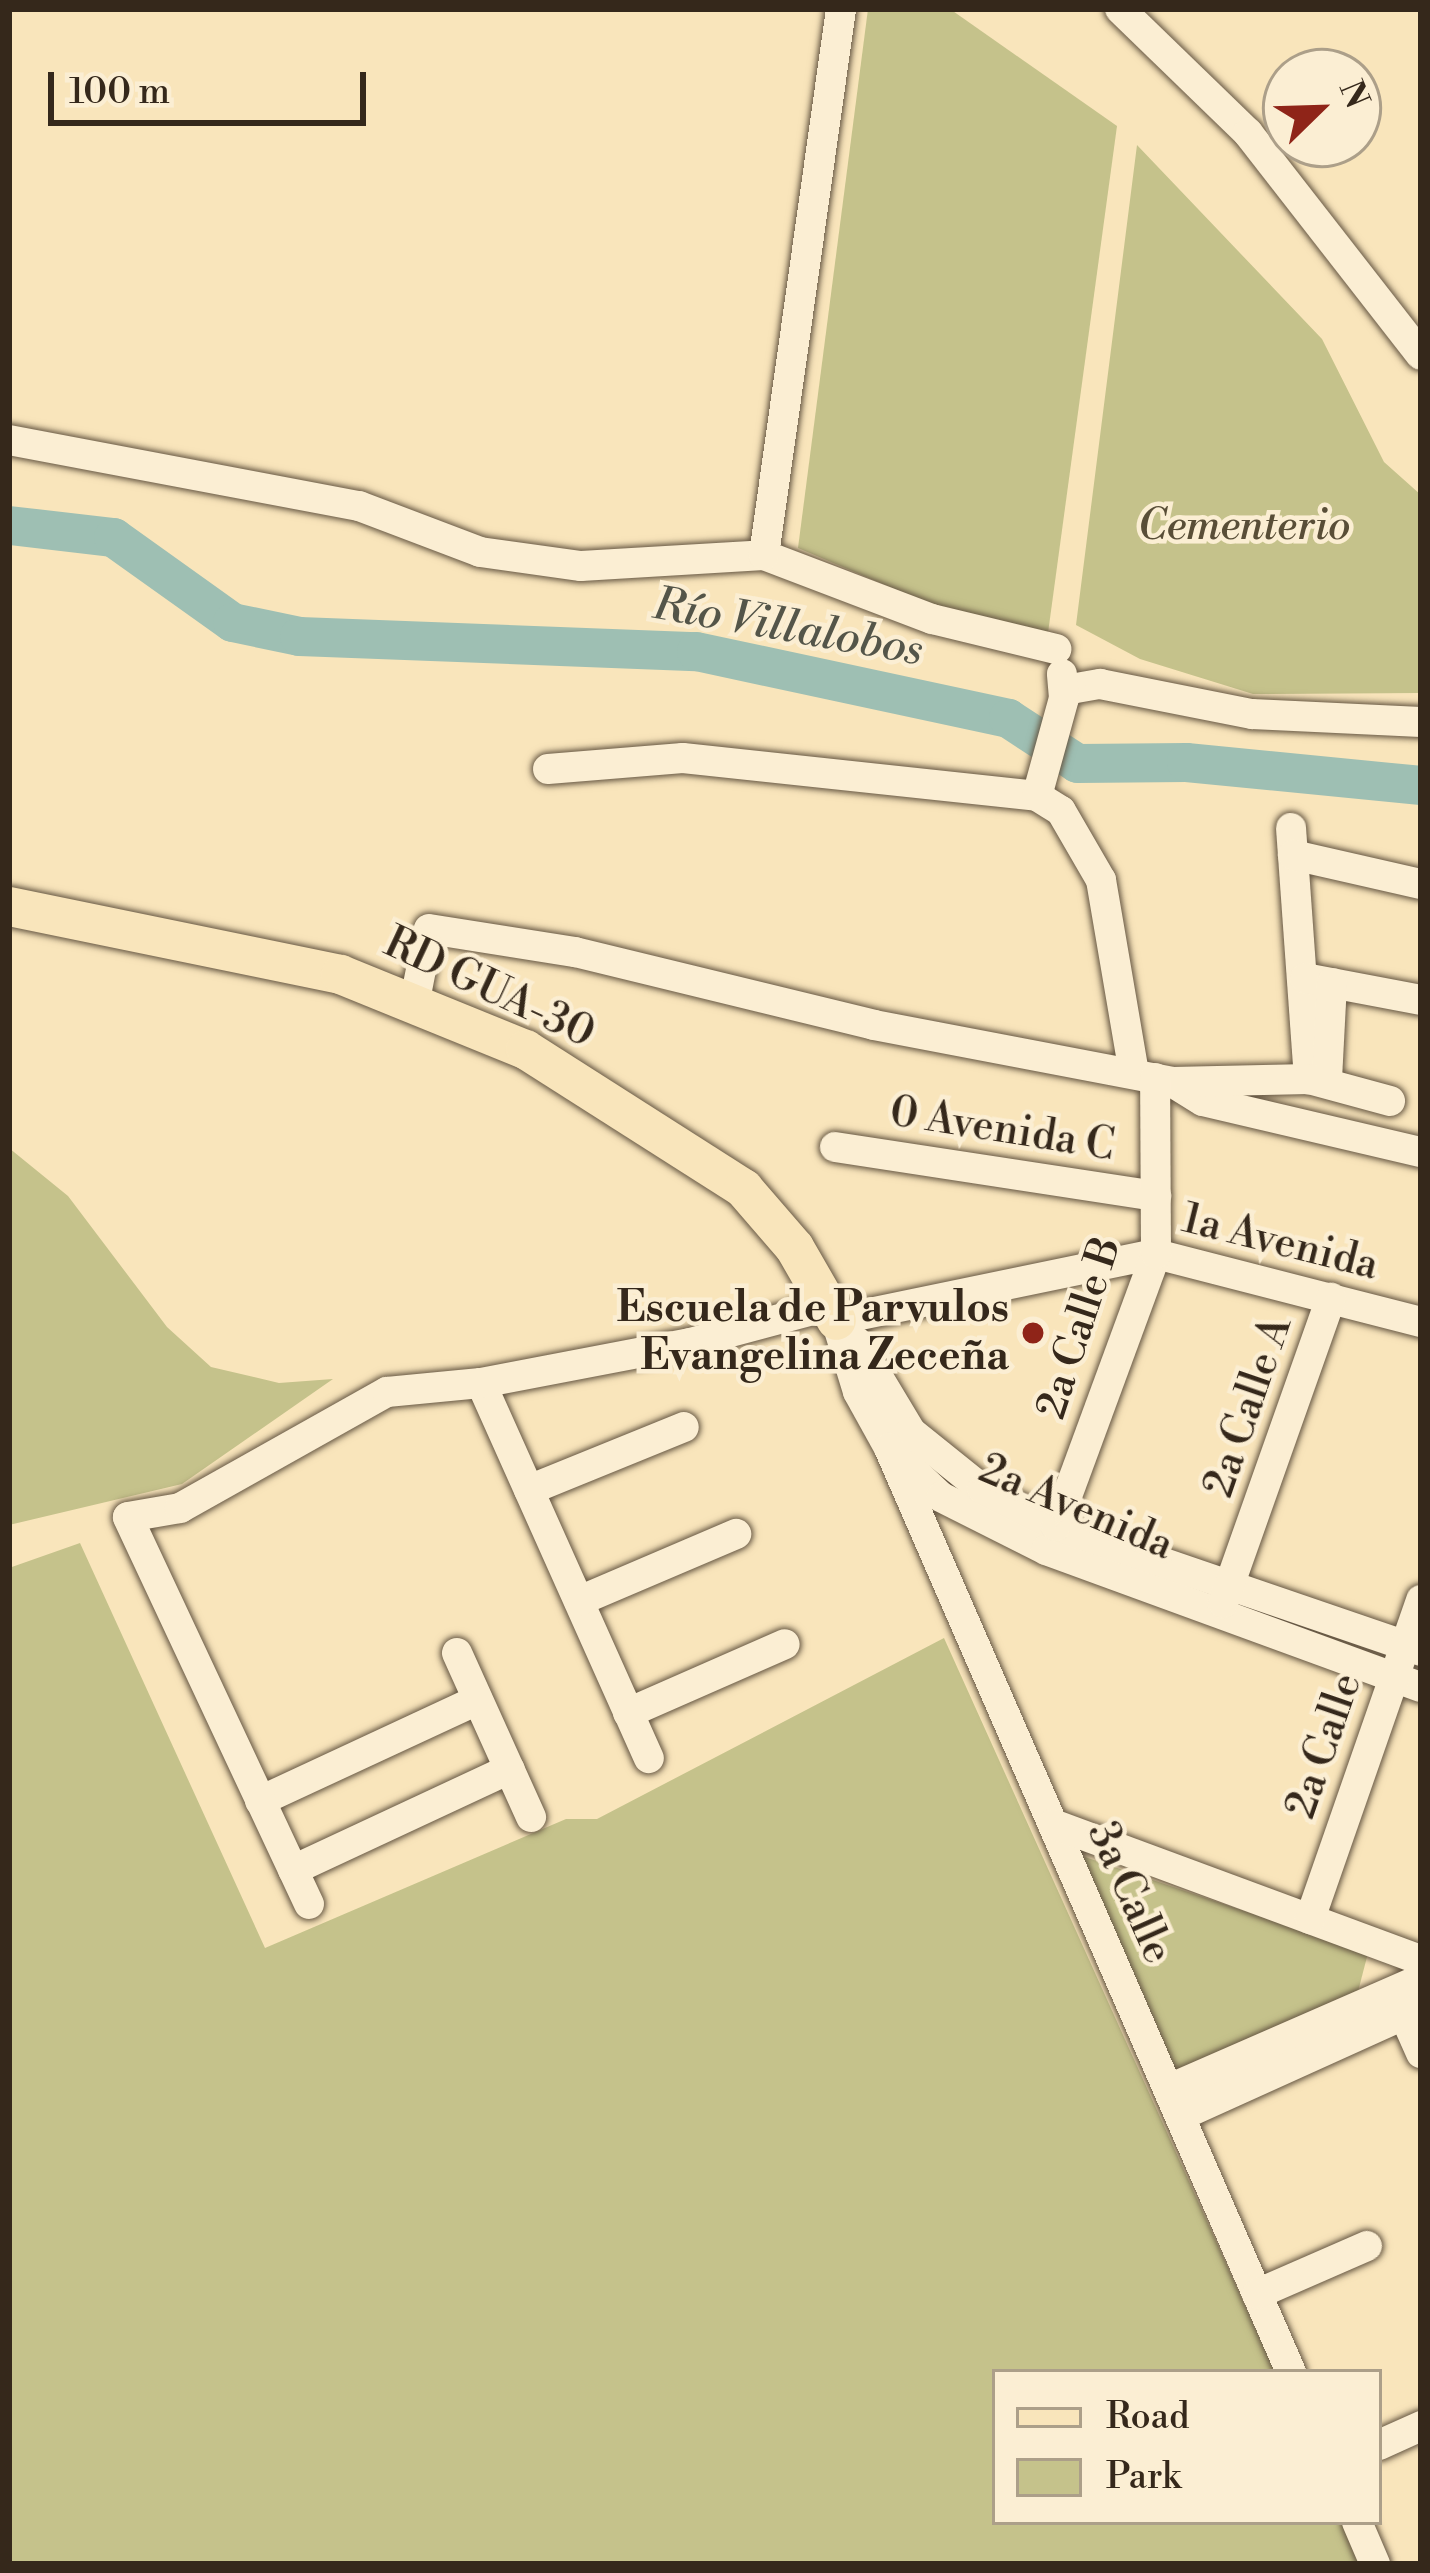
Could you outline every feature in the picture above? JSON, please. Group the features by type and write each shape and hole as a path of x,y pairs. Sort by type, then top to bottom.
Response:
{"main road":[{"name":"RD GUA-30","path":"9,906 340,974 415,1000 525,1049 743,1188 784,1232 832,1313"}],"street":[{"path":"764,555 841,9"},
{"path":"1120,9 1248,133 1421,355"},
{"path":"9,440 359,506 480,552 581,566 764,555 932,619 1055,638 1065,694 1036,796 683,758 548,769"},
{"path":"1065,694 1100,684 1252,715 1421,722"},
{"name":"2a Calle B","path":"1036,796 1061,811 1101,880 1153,1078 1156,1254 1056,1526"},
{"path":"1318,1080 1319,980 1292,841 1421,884"},
{"path":"415,1000 429,929 575,952 874,1025 1153,1078 1318,1080 1390,1101"},
{"path":"1319,980 1421,1000"},
{"path":"1153,1078 1203,1100 1421,1152"},
{"name":"0 Avenida C","path":"835,1147 1156,1196"},
{"name":"1a Avenida","path":"260,1801 128,1517 195,1500 387,1391 481,1383 1104,1258 1156,1254 1421,1322"},
{"name":"2a Calle A","path":"1224,1600 1331,1298"},
{"name":"2a Avenida","path":"832,1313 859,1392 900,1440 1056,1526 1407,1682"},
{"path":"481,1383 649,1758"},
{"path":"529,1490 684,1427"},
{"name":"2a Avenida","path":"900,1440 910,1474 972,1515 1046,1550 1413,1648"},
{"name":"3a Calle","path":"900,1440 1053,1824 1290,2369"},
{"path":"579,1601 736,1534"},
{"name":"2a Calle","path":"1310,1919 1407,1682 1421,1600"},
{"path":"628,1713 785,1644"},
{"path":"457,1653 531,1817"},
{"path":"309,1904 260,1801 478,1700"},
{"path":"292,1870 509,1769"},
{"path":"1053,1824 1421,1960"},
{"path":"1174,2103 1421,1979"},
{"path":"1174,2103 1413,2011 1421,2053"},
{"path":"1257,2294 1366,2246"},
{"path":"1382,2444 1421,2426"},
{"path":"1358,2525 1375,2564"}],"green space":[{"path":"868,9 950,9 1117,126 1048,633 949,612 798,548"},
{"name":"Cementerio","path":"1137,145 1322,339 1384,462 1421,495 1421,693 1253,694 1140,659 1076,625"},
{"path":"9,1148 68,1196 167,1327 211,1367 279,1383 333,1379 182,1484 9,1525"},
{"path":"80,1543 265,1948 566,1819 597,1819 944,1638 1274,2369 992,2369 992,2525 1344,2525 1362,2564 9,2564 9,1568"},
{"path":"1085,1857 1368,1953 1354,2007 1175,2082 1077,1875"}],"waterway":[{"name":"Río Villalobos","path":"9,525 113,537 232,622 299,636 696,651 1008,718 1077,763 1186,762 1421,785"}],"place":[{"name":"Escuela de Parvulos Evangelina Zeceña","path":"1033,1333"}]}
